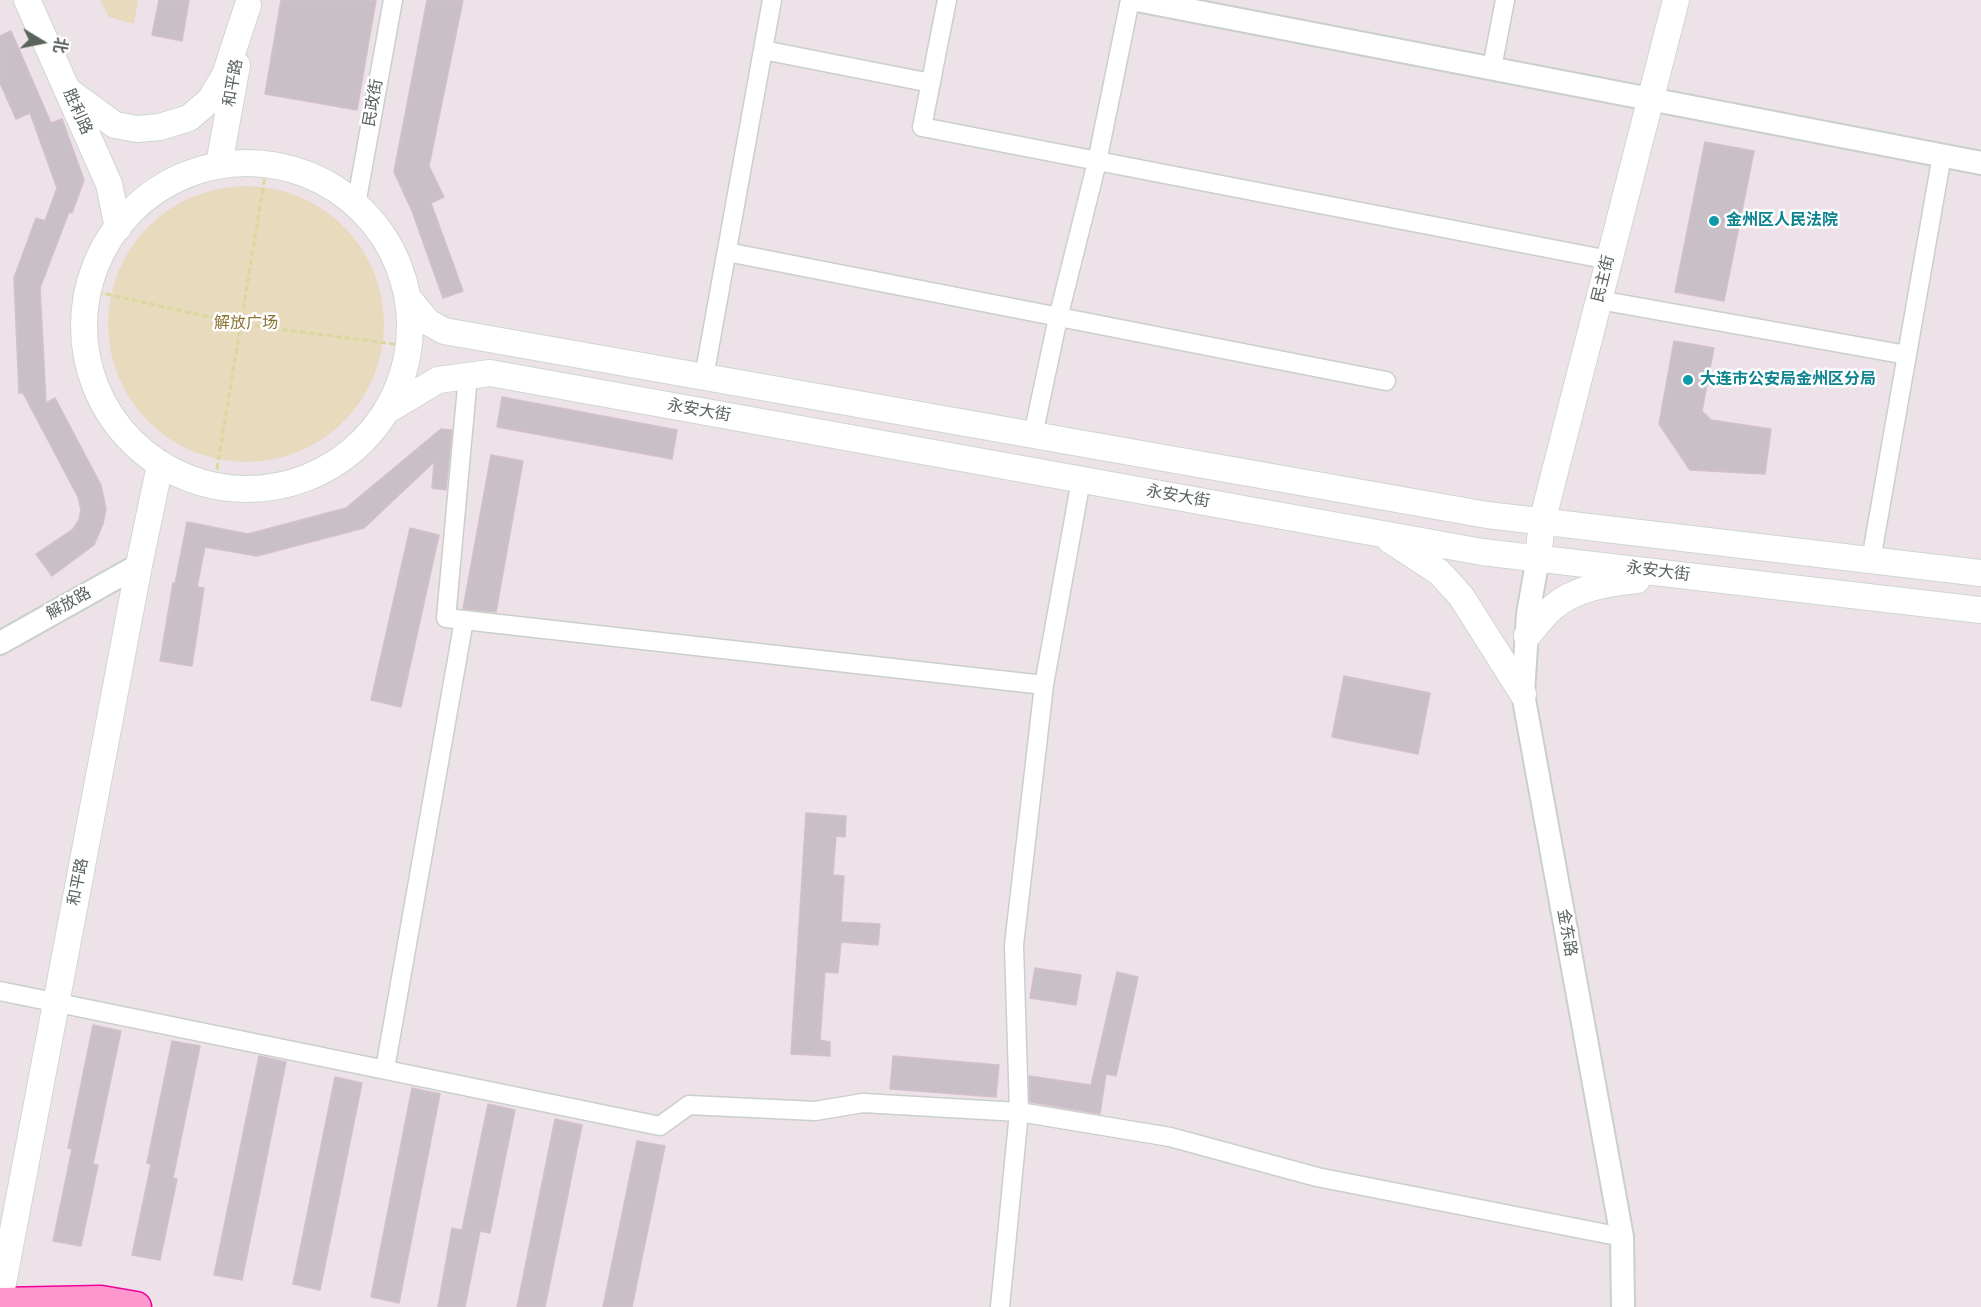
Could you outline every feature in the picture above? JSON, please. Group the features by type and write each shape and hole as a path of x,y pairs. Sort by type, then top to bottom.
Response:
{"highway":[{"path":"0,1301 101,1301 136,1307"}],"main road":[{"name":"胜利路","path":"27,0 110,184 117,228"},
{"name":"民主街","path":"1538,558 1542,522 1676,0"},
{"path":"67,90 115,125 137,129 160,127 189,117 210,100 225,75 249,2"},
{"name":"和平路","path":"219,165 249,2"},
{"path":"243,163 267,164 296,170 322,181 356,205 385,239 398,265 408,298 409,346 399,386 386,411 369,434 349,454 325,470 299,481 271,488 243,490 214,487 186,478 160,465 134,444 112,418 96,389 87,357 84,323 88,290 98,260 117,228 134,209 162,187 187,174 219,165 243,163"},
{"path":"408,298 428,322 444,331 1476,513 1981,573"},
{"name":"永安大街","path":"386,411 438,380 490,373 1482,552 1981,610"},
{"name":"和平路","path":"0,1301 139,565 160,465"},
{"path":"1380,534 1438,572 1461,596 1523,694"},
{"path":"1527,636 1552,608 1573,594 1608,583 1677,575"}],"street":[{"name":"民政街","path":"356,205 393,0"},
{"path":"704,377 772,0"},
{"path":"947,0 922,127 1609,260"},
{"path":"1033,435 1058,318 1098,162 1130,0"},
{"path":"1137,0 1981,163"},
{"path":"1492,68 1505,0"},
{"path":"763,50 930,83"},
{"path":"1870,560 1942,155"},
{"path":"727,252 1386,381"},
{"path":"1599,300 1907,355"},
{"path":"468,376 446,618 1044,685"},
{"path":"1000,1307 1019,1112 1014,945 1044,685 1082,480"},
{"name":"金东路","path":"1538,558 1528,614 1523,694 1622,1237 1623,1307"},
{"name":"解放路","path":"0,643 139,565"},
{"path":"385,1069 464,620"},
{"path":"0,991 660,1126 689,1105 815,1111 863,1103 1019,1112 1170,1137 1317,1177 1622,1237"}],"path":[{"path":"214,487 267,164"},
{"path":"88,290 241,324 409,346"}],"green space":[{"path":"100,0 138,0 134,24 109,17"},
{"name":"解放广场","path":"260,186 299,196 311,202 334,217 353,236 374,271 382,297 384,324 382,351 374,377 361,401 344,422 323,439 299,452 260,462 232,462 193,452 181,446 158,431 139,412 118,377 110,351 108,310 118,271 124,259 139,236 158,217 193,196 219,188"}],"building":[{"path":"159,0 189,0 182,41 152,35"},
{"path":"281,0 376,0 357,110 265,94"},
{"path":"427,0 463,0 429,166 444,197 431,203 463,291 443,298 412,211 394,172"},
{"path":"11,31 51,123 62,119 84,180 72,213 69,212 40,288 46,403 55,398 101,485 106,509 103,524 94,545 52,576 36,554 73,529 79,520 81,510 78,497 23,393 19,393 14,278 36,218 45,221 57,188 30,113 16,119 0,83 0,36"},
{"name":"金州区人民法院","path":"1705,142 1754,151 1724,301 1675,292"},
{"name":"大连市公安局金州区分局","path":"1674,341 1714,348 1702,411 1711,420 1771,429 1765,474 1690,470 1659,424"},
{"path":"502,397 677,430 672,459 497,427"},
{"path":"441,429 452,430 446,490 432,488 434,462 364,528 257,556 205,547 197,587 204,588 192,666 160,661 173,583 175,584 187,522 248,534 346,508"},
{"path":"491,455 523,461 496,612 463,609"},
{"path":"410,528 439,535 401,707 371,700"},
{"path":"1344,676 1430,693 1418,754 1332,737"},
{"path":"806,813 846,816 845,837 836,836 833,875 844,876 841,922 880,924 878,945 841,942 838,973 825,972 820,1040 830,1042 830,1056 791,1054"},
{"path":"1035,968 1081,975 1076,1005 1030,998"},
{"path":"1117,972 1138,977 1116,1076 1106,1074 1100,1114 1030,1102 1029,1076 1091,1085"},
{"path":"93,1025 121,1031 93,1164 98,1165 81,1246 53,1241 72,1149 68,1148"},
{"path":"172,1041 200,1046 173,1178 177,1179 160,1260 132,1255 151,1164 147,1163"},
{"path":"259,1056 286,1062 242,1280 214,1275"},
{"path":"893,1056 999,1065 996,1097 890,1089"},
{"path":"335,1077 362,1083 320,1290 293,1284"},
{"path":"412,1088 440,1094 399,1303 371,1297"},
{"path":"488,1104 515,1110 490,1233 480,1231 465,1307 438,1307 452,1228 462,1230"},
{"path":"555,1119 582,1125 545,1307 517,1307"},
{"path":"637,1141 665,1146 632,1307 603,1307"}],"place":[{"name":"金州区人民法院","path":"1714,221"},
{"name":"大连市公安局金州区分局","path":"1688,380"}]}
